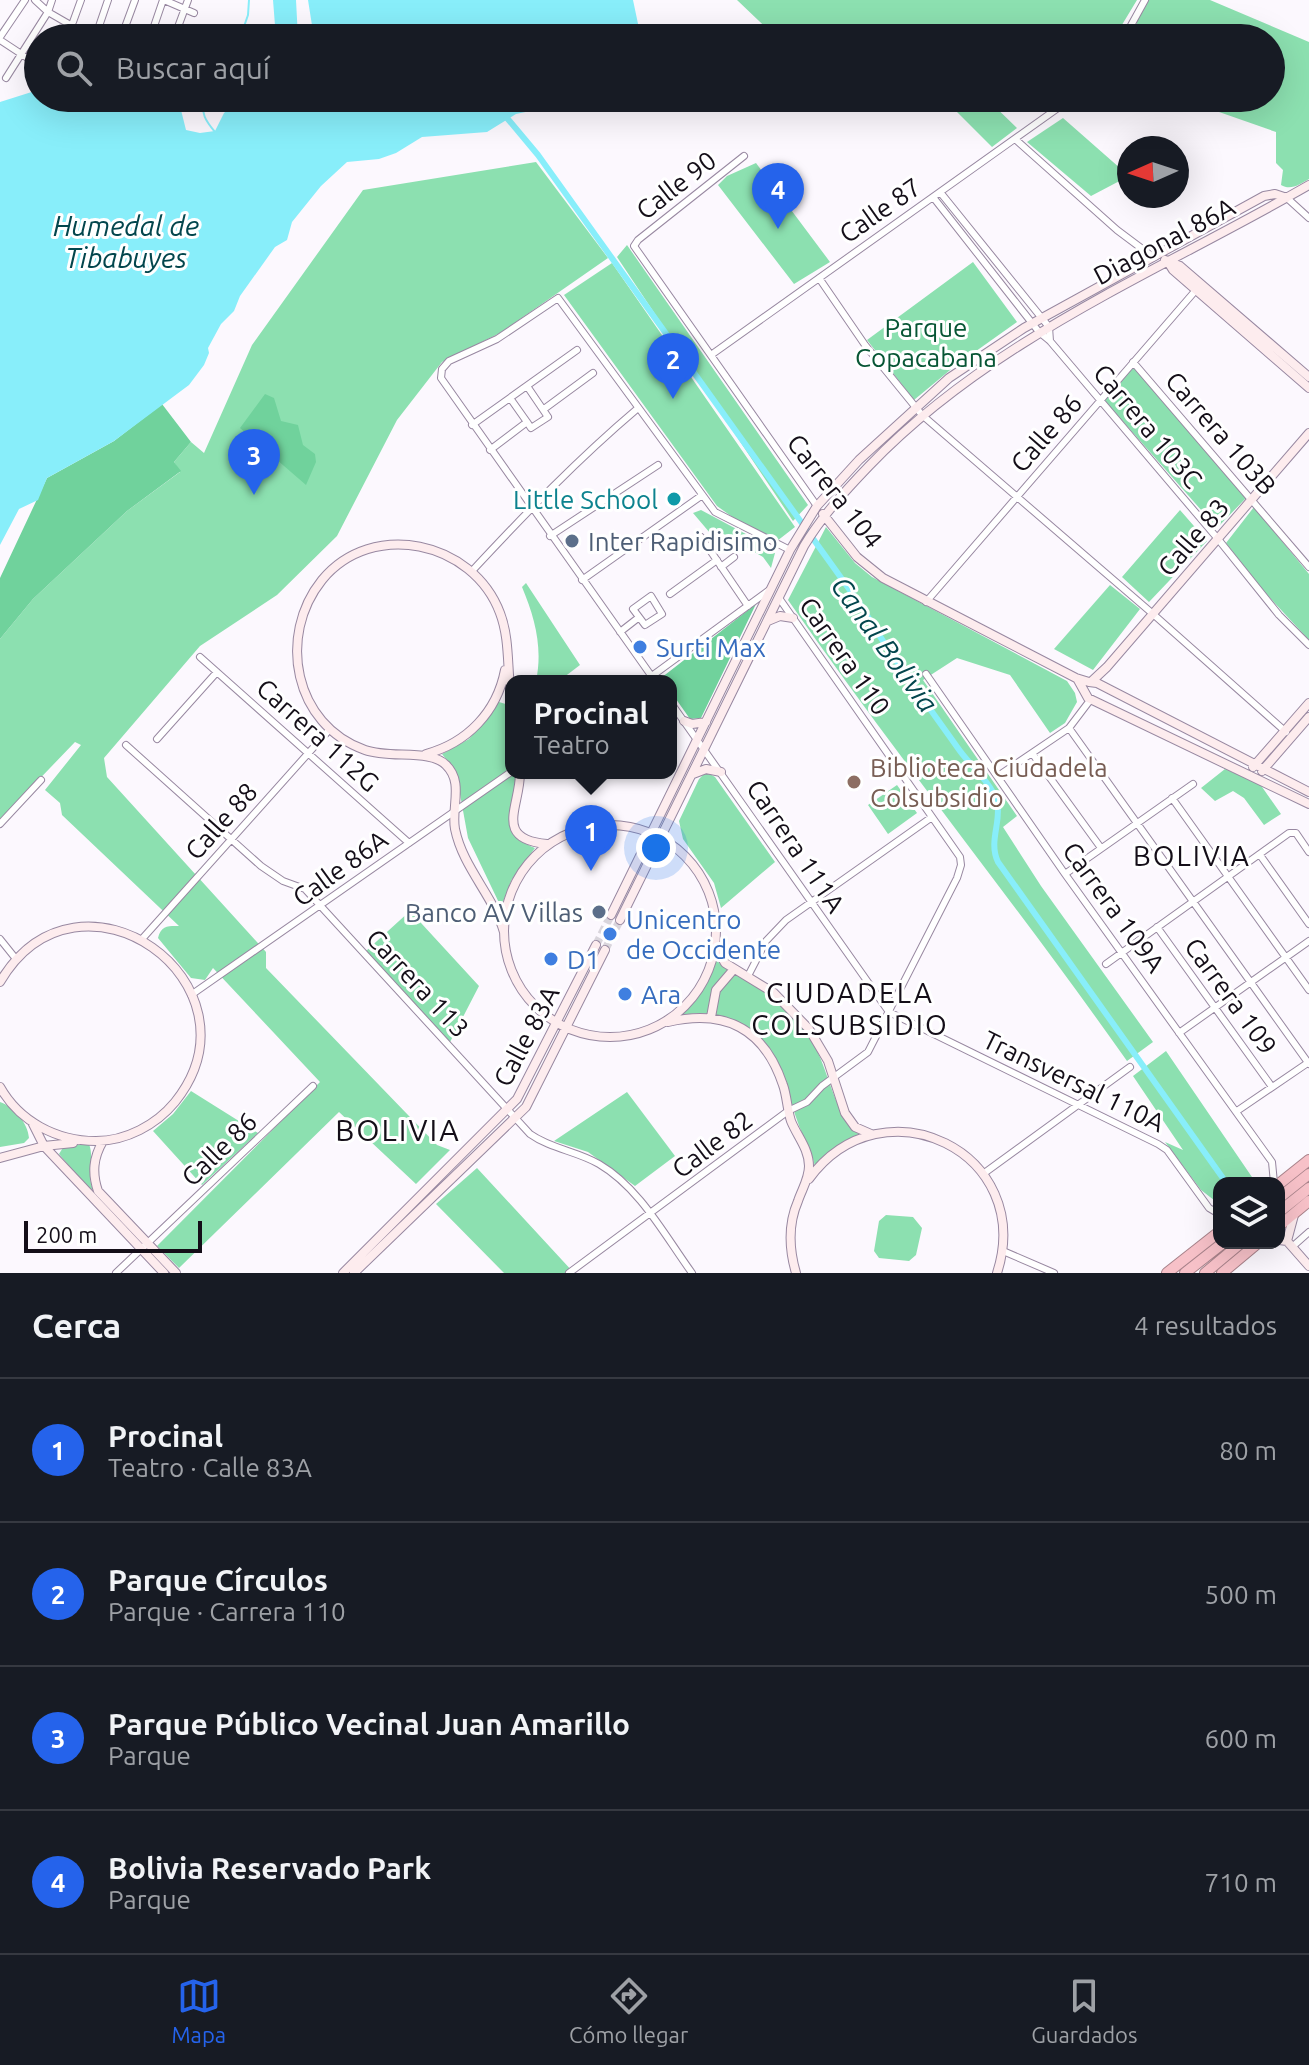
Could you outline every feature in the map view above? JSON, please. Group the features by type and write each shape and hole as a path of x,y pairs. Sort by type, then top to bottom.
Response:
{"highway":[{"path":"1285,1178 1309,1160"},
{"path":"1285,1193 1309,1174"},
{"path":"1285,1208 1307,1194"},
{"path":"1285,1221 1295,1213 1307,1194"},
{"path":"1167,1273 1213,1237"},
{"path":"1185,1273 1215,1249"},
{"path":"1205,1273 1234,1249"},
{"path":"1222,1273 1251,1249"}],"street":[{"path":"24,55 0,39 25,0"},
{"path":"35,0 48,12 72,24 81,0"},
{"path":"40,24 52,0"},
{"path":"99,24 108,0"},
{"path":"126,24 135,0"},
{"path":"155,24 164,0 194,13"},
{"path":"179,24 188,0"},
{"path":"1132,24 1145,0"},
{"path":"6,78 24,48"},
{"name":"Calle 87","path":"711,355 1053,112"},
{"path":"1015,139 1117,230 1153,257 1180,266 1234,318 1309,377"},
{"name":"Calle 90","path":"634,246 744,156"},
{"path":"1309,185 1287,198 1309,218"},
{"path":"940,192 1049,327 1050,341"},
{"name":"Diagonal 86A","path":"651,832 806,521 880,438 968,364 1032,323 1264,196 1275,194 1287,198"},
{"name":"Carrera 103C","path":"933,197 1039,332 1050,341 1218,539 1279,615 1309,645"},
{"name":"Diagonal 86A","path":"661,837 804,546 824,515 889,445 977,372 1039,332 1287,198"},
{"name":"Carrera 104","path":"634,246 817,506 869,568 926,602 1309,792"},
{"path":"1167,261 1196,290 1234,318"},
{"path":"819,278 865,345 922,415 1289,733"},
{"name":"Calle 86","path":"926,602 1196,290"},
{"path":"647,675 472,425 440,373 449,361 497,339 558,298 701,496 720,516 790,550"},
{"path":"472,425 577,350"},
{"path":"1275,353 1309,388"},
{"name":"Carrera 103B","path":"1133,362 1309,567"},
{"path":"544,409 593,373"},
{"path":"510,398 531,428 548,417 527,386"},
{"path":"472,571 531,508 637,409"},
{"path":"490,450 527,422"},
{"name":"Calle 83","path":"1092,699 1099,694 1091,685 1309,433"},
{"path":"550,536 658,465"},
{"path":"582,580 701,496"},
{"path":"701,537 748,606"},
{"path":"504,932 494,906 468,865 456,833 456,792 452,771 435,757 392,756 364,750 330,729 313,709 304,691 296,651 301,615 325,577 358,553 377,546 397,544 438,550 472,571 489,591 501,613 505,629 508,675"},
{"path":"670,594 734,557"},
{"name":"Diagonal 86A","path":"655,675 769,590"},
{"path":"651,597 662,614 647,625 638,618 633,608 651,597"},
{"name":"Carrera 110","path":"779,598 960,857 961,865 953,886 889,1012"},
{"path":"767,621 780,616 793,618"},
{"path":"620,632 638,618"},
{"name":"Carrera 112G","path":"200,657 409,843"},
{"path":"421,755 453,743 480,722 498,694 507,663"},
{"path":"157,739 217,672"},
{"name":"Carrera 109A","path":"926,674 1065,874 1237,1111 1272,1162 1275,1177"},
{"path":"998,776 1069,728 1091,685"},
{"name":"Carrera 104","path":"1091,685 1092,699 1309,804"},
{"path":"1080,711 1092,699"},
{"path":"1252,776 1264,770 1309,703"},
{"name":"Carrera 111A","path":"677,711 889,1012"},
{"path":"1252,776 1254,765 1309,717"},
{"path":"684,721 692,724 706,722"},
{"path":"1069,728 1309,1063 1237,1111"},
{"name":"Calle 88","path":"142,939 330,729"},
{"name":"Carrera 113","path":"126,745 273,875 305,889 540,1141 583,1156 614,1174 650,1214 692,1273"},
{"path":"1032,753 1101,848"},
{"path":"692,774 706,769 721,772"},
{"name":"Calle 86A","path":"191,995 505,776"},
{"path":"519,779 512,818 514,828 525,840 547,844"},
{"path":"0,824 41,780"},
{"path":"1065,874 1193,784"},
{"path":"1172,798 1309,990"},
{"path":"748,976 772,933 932,817"},
{"path":"663,1023 679,1012 702,983 715,945 714,909 704,883 689,860 651,832 609,824 587,826 566,833 535,855 515,882 507,906 504,932 506,950 519,985 536,1006 557,1023 606,1037 626,1036 687,1017 711,1017 737,1026 761,1044 775,1065 784,1087 788,1111 807,1155 806,1183"},
{"path":"651,832 611,915 620,920 661,837"},
{"path":"1106,964 1292,832 1309,852"},
{"path":"1260,855 1309,924"},
{"path":"638,860 647,866"},
{"name":"Carrera 109","path":"1157,927 1272,1087"},
{"path":"0,982 16,959 38,942 76,929 103,928 142,939 168,959 185,982 198,1022 198,1046 191,1076 169,1110 140,1130 103,1141 44,1146 0,1158"},
{"path":"0,939 16,959"},
{"path":"1179,1033 1309,941"},
{"path":"715,945 720,957 774,993 804,1022 821,1047 849,1121 872,1135"},
{"name":"Calle 83A","path":"343,1273 522,1092 596,946 605,951 531,1100 354,1273"},
{"path":"711,1017 716,990 734,969"},
{"path":"575,987 585,992"},
{"name":"Calle 82","path":"569,1273 788,1111 807,1102 817,1089 864,1056 889,1012"},
{"name":"Transversal 110A","path":"889,1012 1163,1147 1213,1210"},
{"path":"983,1174 1130,1067"},
{"name":"Calle 86","path":"116,1273 313,1086"},
{"path":"0,1087 4,1099 32,1122 52,1133 84,1141"},
{"path":"32,1122 44,1146 144,1247 176,1273"},
{"path":"796,1273 790,1244 791,1225 806,1183 841,1148 872,1135 901,1131 929,1136 965,1155 983,1174 1001,1212 1003,1251 997,1273"},
{"path":"44,1146 52,1133"},
{"path":"103,1141 94,1162 98,1191 164,1273"},
{"path":"1272,1162 1284,1168 1298,1169"},
{"path":"1286,1243 1295,1213"},
{"path":"1286,1243 1309,1232"},
{"path":"1286,1243 1309,1266"},
{"path":"1003,1251 1054,1273"}],"green space":[{"path":"737,0 1137,0 1122,24 762,24"},
{"path":"1147,0 1210,0 1267,24 1136,24"},
{"path":"1285,32 1309,42 1309,179 1299,185 1281,185 1283,170 1276,163 1276,132 1219,112 1285,112"},
{"path":"957,112 1000,112 1017,128 992,147"},
{"path":"1063,118 1117,165 1117,182 1091,196 1027,142"},
{"path":"536,162 608,258 500,333 442,362 397,420 337,536 277,595 200,646 104,758 107,777 266,952 266,968 437,1145 450,1150 416,1184 339,1112 179,1268 157,1246 320,1082 213,968 205,980 191,978 158,938 163,928 179,926 62,815 60,803 45,790 81,745 75,742 0,820 0,639 33,599 127,511 180,472 174,462 191,442 204,453 252,345 363,190"},
{"path":"756,163 830,262 794,284 718,185 727,176"},
{"path":"627,245 808,505 793,521 617,257"},
{"name":"Parque Copacabana","path":"973,262 1017,322 914,400 867,340"},
{"path":"612,263 795,527 777,541 717,506 564,295"},
{"path":"1133,367 1247,497 1217,528 1104,400"},
{"path":"265,394 274,398 281,421 298,425 303,445 315,454 316,462 306,485 240,428"},
{"path":"162,404 191,442 174,462 181,471 127,511 33,599 0,639 0,578 47,478 114,441"},
{"path":"1254,507 1309,574 1309,640 1258,585 1226,543"},
{"path":"701,510 770,547 775,553 771,568 763,557 715,529 710,533 693,513"},
{"path":"1180,510 1207,541 1149,602 1122,577"},
{"path":"826,527 855,563 872,577 1067,681 1075,693 1077,702 1065,723 1050,733 1010,675 957,658 923,680 1017,816 1003,827 1041,886 1153,1042 1127,1061 788,600"},
{"path":"526,583 580,665 567,675 537,675 538,645 531,610 522,587"},
{"path":"1110,585 1140,609 1093,670 1054,649"},
{"path":"756,604 701,718 690,719 677,701 677,675 665,675"},
{"path":"499,702 505,704 505,779 515,779 510,825 514,834 535,848 512,879 501,907 468,838 456,772 442,754 469,739"},
{"path":"1225,769 1260,784 1281,814 1264,825 1244,798 1233,791 1215,801 1201,788"},
{"path":"704,774 715,777 775,862 721,908 714,883 683,839 679,821"},
{"path":"897,785 917,813 888,834 868,805"},
{"path":"410,911 479,986 449,1044 366,951"},
{"path":"715,958 730,971 768,993 796,1018 818,1052 844,1117 859,1134 840,1144 815,1167 781,1072 756,1034 719,1016 701,1013 676,1017 704,987"},
{"path":"1166,1051 1252,1177 1213,1177 1213,1199 1201,1190 1165,1142 1183,1150 1133,1076"},
{"path":"191,1091 258,1133 202,1185 153,1131 173,1114"},
{"path":"627,1092 675,1156 635,1186 588,1152 554,1141"},
{"path":"0,1102 23,1121 29,1138 24,1143 0,1147"},
{"path":"89,1144 93,1189 90,1191 59,1154 64,1146"},
{"path":"477,1168 574,1273 504,1273 436,1204"},
{"path":"886,1215 913,1217 922,1228 916,1255 909,1261 879,1258 874,1251 879,1221"}],"water":[{"path":"273,0 296,0 297,24 275,24"},
{"path":"308,0 633,0 638,24 312,24"},
{"name":"Humedal de Tibabuyes","path":"24,94 24,112 182,112 186,130 200,133 215,131 225,112 526,112 516,114 487,132 422,137 396,153 379,159 347,162 321,186 292,222 287,240 275,247 240,296 234,311 221,324 208,348 204,365 189,385 114,441 47,478 38,500 19,509 0,545 0,102"}],"waterway":[{"path":"245,24 249,0"},
{"path":"204,112 215,132"},
{"name":"Canal Bolivia","path":"507,118 538,155 862,607 960,751 990,788 998,809 994,847 998,862 1222,1177"}],"tunnel":[{"path":"596,945 611,915"},
{"path":"605,950 620,920"}],"place":[{"name":"Bolivia Reservado Park","path":"778,229"},
{"name":"Parque Círculos","path":"673,399"},
{"name":"Parque Público Vecinal Juan Amarillo","path":"254,495"},
{"name":"Little School","path":"674,499"},
{"name":"Inter Rapidisimo","path":"572,541"},
{"name":"Surti Max","path":"640,647"},
{"name":"Biblioteca Ciudadela Colsubsidio","path":"854,782"},
{"name":"Procinal","path":"591,871"},
{"name":"Banco AV Villas","path":"599,912"},
{"name":"Unicentro de Occidente","path":"610,934"},
{"name":"D1","path":"551,959"},
{"name":"Ara","path":"625,994"}],"district":[{"name":"BOLIVIA","path":"1192,855"},
{"name":"CIUDADELA COLSUBSIDIO","path":"850,1008"},
{"name":"BOLIVIA","path":"398,1130"}]}
